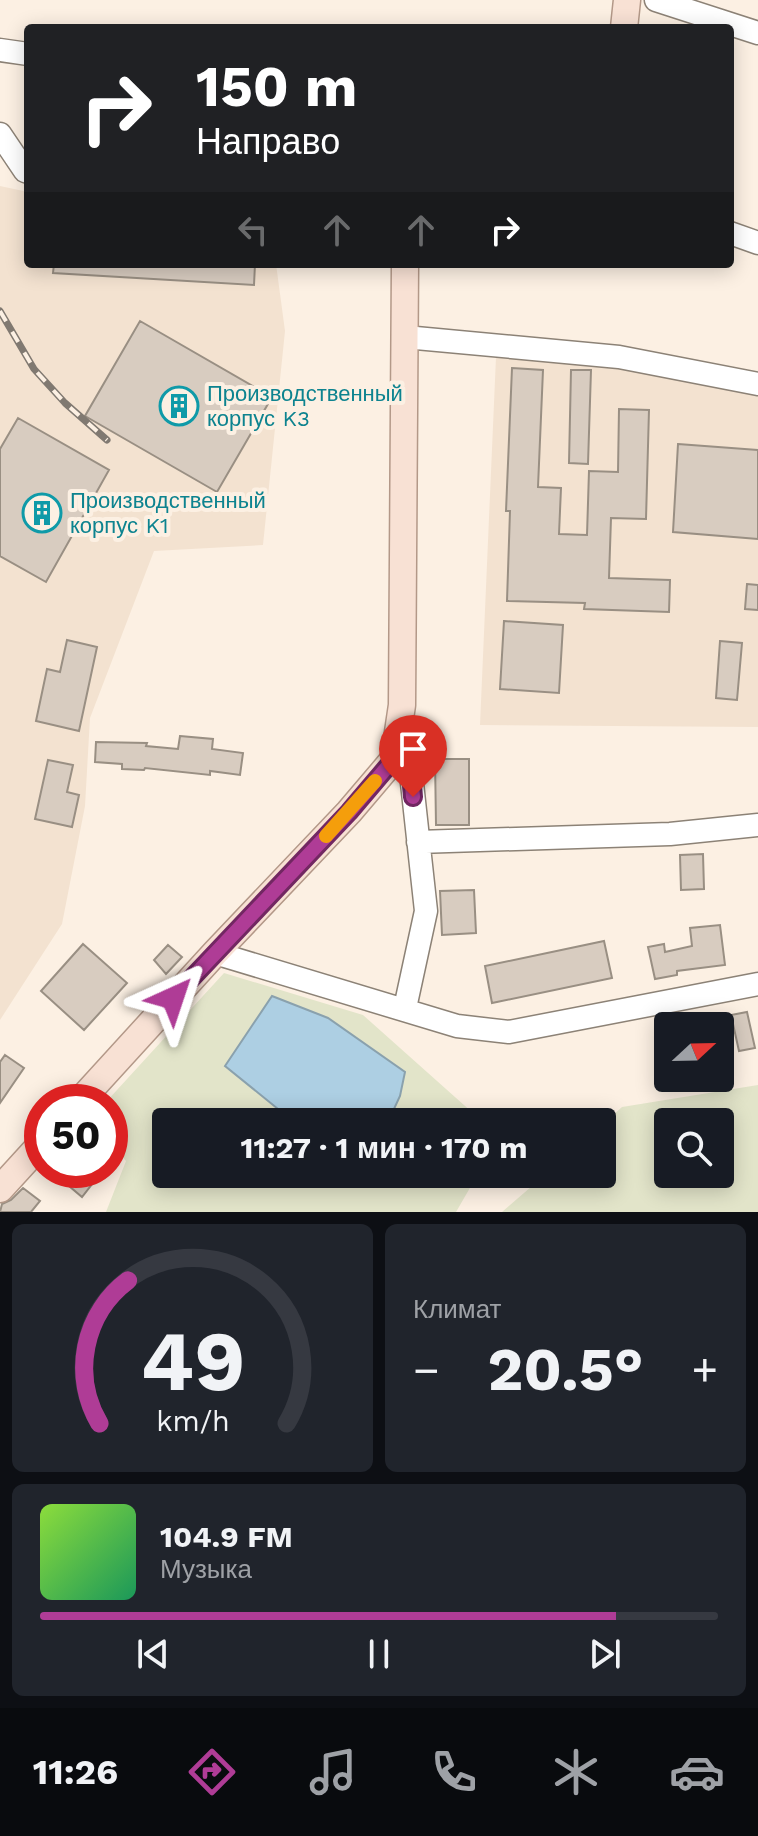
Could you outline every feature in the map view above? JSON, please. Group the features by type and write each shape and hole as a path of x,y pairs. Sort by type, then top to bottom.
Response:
{"main road":[{"path":"624,24 627,0"},
{"path":"95,1084 349,812 394,759 402,705 405,268"},
{"path":"0,1189 24,1163"}],"street":[{"path":"656,0 730,24"},
{"path":"734,25 758,33"},
{"path":"0,50 24,53"},
{"path":"0,134 24,170"},
{"path":"734,234 758,243"},
{"path":"405,337 619,357 758,384"},
{"path":"394,759 411,774 426,911 405,1008"},
{"path":"418,842 670,834 758,825"},
{"path":"215,953 457,1026 509,1032 758,984"}],"shaded area":[{"path":"0,186 24,191 24,268 277,268 285,331 263,545 154,551 90,718 85,806 62,924 0,1020"},
{"path":"496,357 629,368 758,396 758,727 480,725"}],"green space":[{"path":"224,973 363,1015 467,1108 152,1108 152,1188 470,1188 456,1212 106,1212 115,1188 128,1188 128,1084 122,1084"},
{"path":"758,1085 758,1212 502,1212 530,1188 616,1188 616,1112 622,1107 715,1092 734,1092 734,1089"}],"water":[{"path":"272,996 328,1018 405,1072 394,1108 277,1108 225,1066"}],"building":[{"path":"54,268 255,268 254,285 53,273"},
{"name":"Производственный корпус K3","path":"140,321 272,397 217,492 85,416"},
{"path":"512,368 543,370 538,487 561,488 559,534 587,535 589,471 618,472 619,409 649,410 646,519 611,518 609,578 670,580 669,612 584,609 585,603 507,601 510,511 506,511"},
{"path":"571,370 591,370 588,464 569,463"},
{"name":"Производственный корпус K1","path":"18,418 109,470 46,582 0,556 0,449"},
{"path":"678,444 758,450 758,539 673,532"},
{"path":"747,584 758,585 758,610 745,609"},
{"path":"504,621 563,625 559,693 500,689"},
{"path":"67,640 97,647 79,731 36,721 47,669 60,672"},
{"path":"720,641 742,643 737,700 716,698"},
{"path":"180,736 213,739 212,749 243,753 240,775 210,771 210,775 145,768 122,769 122,764 95,762 96,742 147,743 146,746 178,749"},
{"path":"435,759 469,759 469,825 436,825"},
{"path":"48,760 73,765 67,792 79,795 72,827 35,819"},
{"path":"703,854 704,889 681,890 680,855"},
{"path":"474,890 476,933 442,935 440,891"},
{"path":"720,925 725,965 677,971 677,975 655,979 648,947 664,944 665,952 692,946 690,928"},
{"path":"604,941 612,978 492,1003 485,966"},
{"path":"83,944 127,983 84,1030 41,991"},
{"path":"168,945 182,957 166,974 154,960"},
{"path":"747,1012 755,1048 739,1051 734,1014"},
{"path":"5,1055 24,1068 0,1103 0,1062"},
{"path":"23,1188 40,1201 31,1212 0,1212 2,1204"},
{"path":"71,1188 89,1188 82,1197"}],"railway":[{"path":"0,311 34,369 65,403 107,440"}],"slow traffic":[{"path":"326,836 375,781"}],"place":[{"name":"Производственный корпус K3","path":"179,406"},
{"name":"Производственный корпус K1","path":"42,513"}],"route":[{"path":"173,998 349,812 394,759 411,774 413,797"}]}
